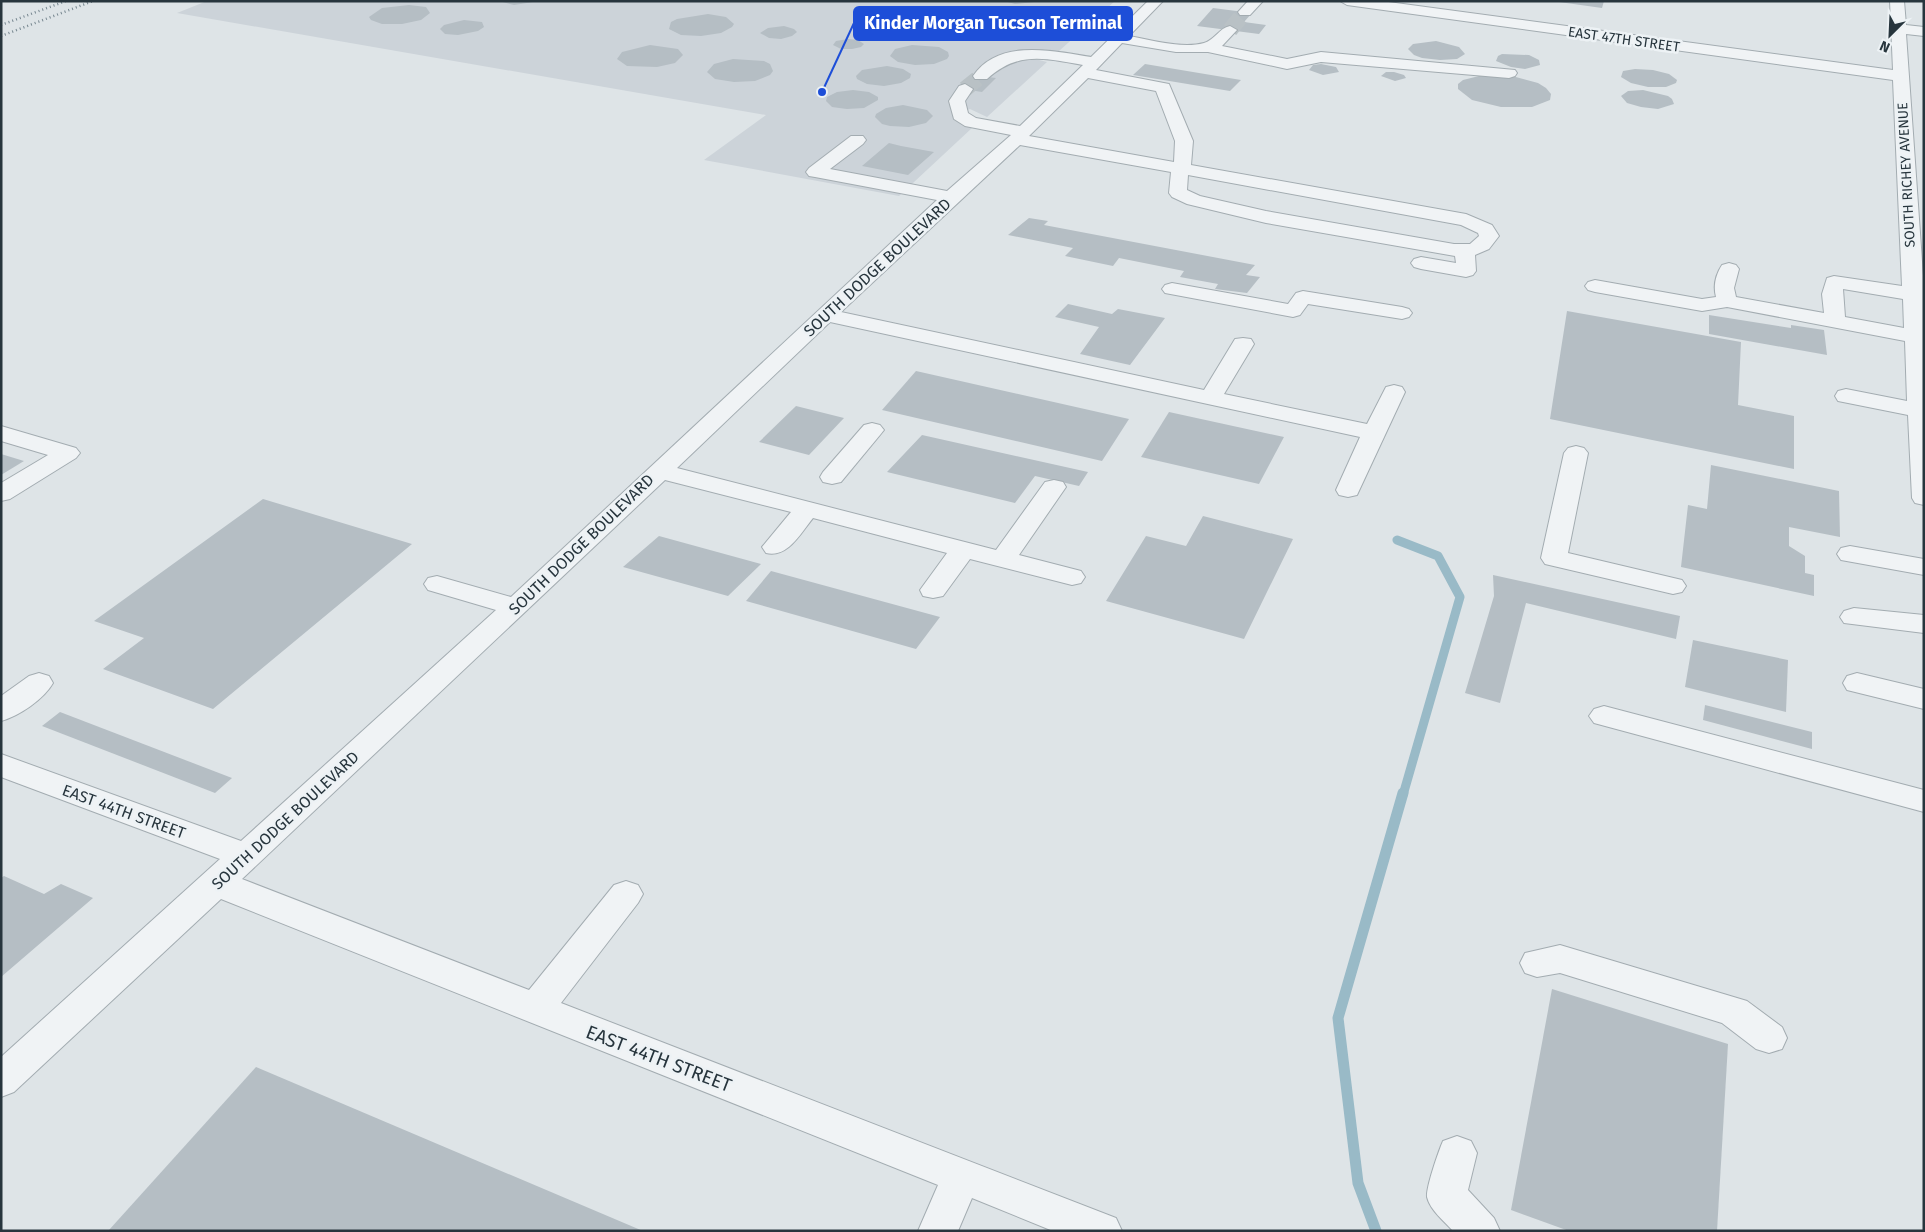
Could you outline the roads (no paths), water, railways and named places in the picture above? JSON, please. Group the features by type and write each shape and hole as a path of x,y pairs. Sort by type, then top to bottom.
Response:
{"street":[{"name":"SOUTH DODGE BOULEVARD","path":"1,1081 516,607 951,197 1020,135 1156,1"},
{"path":"1245,12 1256,1"},
{"name":"EAST 47TH STREET","path":"1347,1 1414,5 1901,76"},
{"name":"SOUTH RICHEY AVENUE","path":"1897,1 1901,76 1915,165 1918,296 1915,337 1924,498"},
{"path":"1899,29 1924,32"},
{"path":"1208,47 1214,45 1230,30"},
{"path":"1117,38 1179,47 1208,47 1287,64 1321,57 1509,73"},
{"path":"965,90 958,101 960,115 971,122 1020,135 1181,168 1466,220 1485,229 1490,236 1483,246 1473,250 1465,250 1466,271 1246,230 1256,215 1194,200 1178,193 1176,185 1181,168 1185,146 1163,87 1044,55 1009,58 998,62 981,76"},
{"path":"857,140 815,172 951,197"},
{"path":"1727,301 1724,288 1730,269"},
{"path":"1835,322 1832,294 1834,282 1918,296"},
{"path":"1595,286 1702,305 1727,301 1915,337"},
{"path":"1172,289 1293,311 1303,296 1402,314"},
{"path":"825,315 1374,432"},
{"path":"1210,398 1243,344"},
{"path":"1348,490 1394,392"},
{"path":"1846,396 1919,410"},
{"path":"832,477 872,430"},
{"path":"1,433 68,453 1,494"},
{"path":"1576,453 1554,558 1673,586"},
{"path":"659,471 1072,577"},
{"path":"1003,559 1054,487"},
{"path":"775,547 807,509"},
{"path":"933,590 964,549"},
{"path":"1850,554 1924,568"},
{"path":"437,584 516,607"},
{"path":"1854,617 1924,624"},
{"path":"1,711 38,683"},
{"path":"1857,684 1924,699"},
{"path":"1604,716 1924,800"},
{"name":"EAST 44TH STREET","path":"1,765 246,856"},
{"name":"EAST 44TH STREET","path":"216,883 961,1176 1087,1228"},
{"path":"535,1009 626,894"},
{"path":"1536,964 1560,959 1734,1012 1769,1038"},
{"path":"1457,1153 1447,1196 1480,1231"},
{"path":"938,1231 961,1176"}],"waterway":[{"path":"1397,540 1438,556 1460,597 1403,795"},
{"path":"1376,1231 1358,1183 1338,1018 1403,793"}],"tunnel":[{"path":"1230,30 1245,12"},
{"path":"965,89 981,76"}],"railway":[{"path":"1,25 66,1"},
{"path":"1,36 93,1"}],"place":[{"name":"Kinder Morgan Tucson Terminal","path":"822,92"}]}
